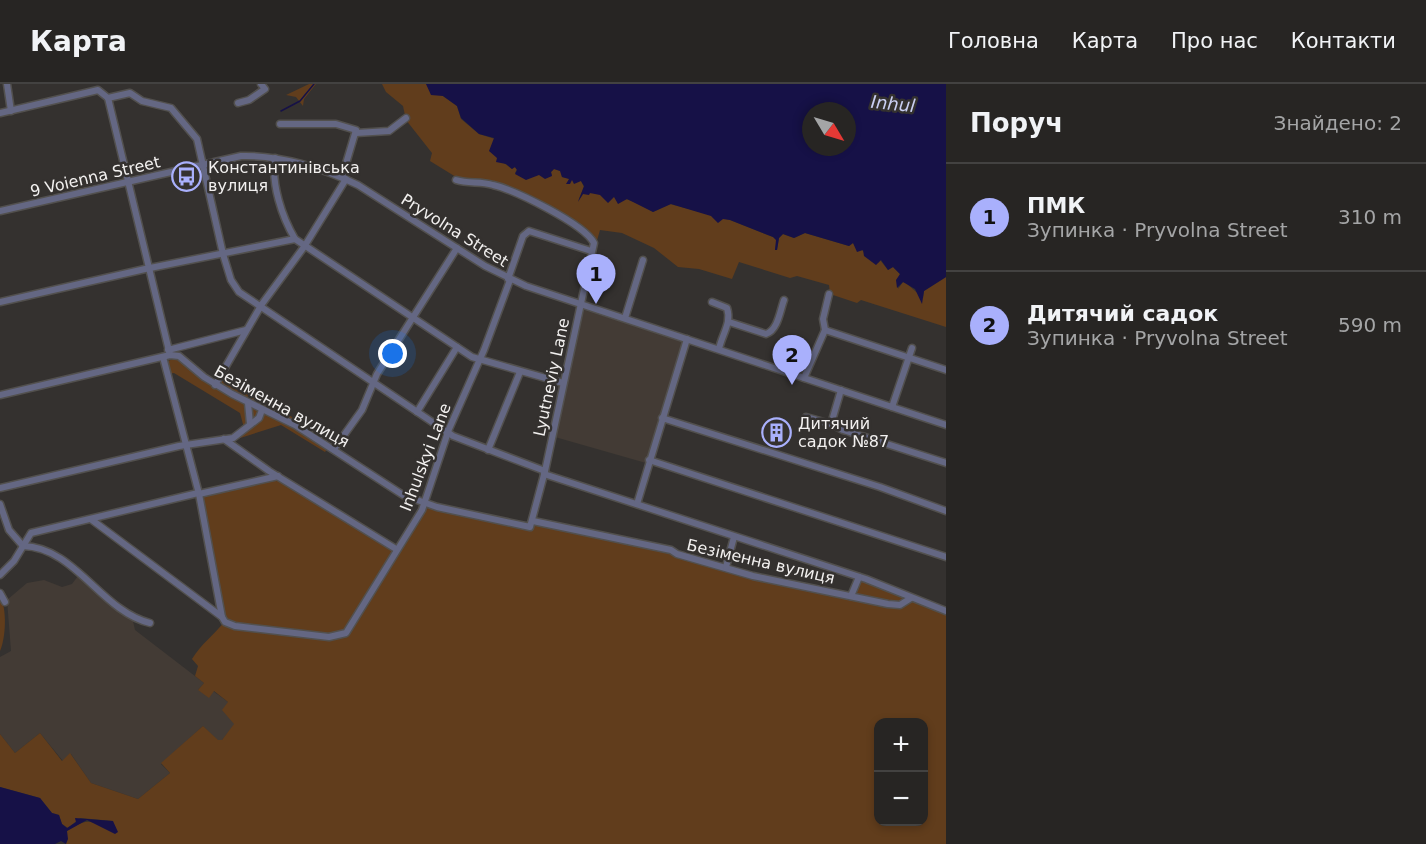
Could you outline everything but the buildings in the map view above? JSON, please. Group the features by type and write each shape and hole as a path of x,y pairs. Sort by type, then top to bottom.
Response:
{"street":[{"path":"7,84 10,111"},
{"path":"238,103 258,95 265,89 261,84"},
{"path":"0,113 98,87 108,98 150,268 222,617"},
{"path":"108,98 130,93 142,101 171,108 196,139 223,254 235,287 260,308 448,434 545,473 859,577 911,598"},
{"path":"356,133 389,130 406,118"},
{"path":"215,385 238,349 246,330 304,247 344,178 356,133 353,128 336,124 280,124"},
{"name":"Pryvolna Street","path":"230,158 255,156 275,158 344,178 509,279 946,425"},
{"name":"9 Voienna Street","path":"0,211 230,158"},
{"path":"275,158 273,168 281,208 295,240 457,347 479,359 563,383"},
{"path":"456,180 470,184 493,184 540,205 587,234 594,243 591,251"},
{"name":"Inhulskyi Lane","path":"222,617 225,621 241,628 329,637 346,633 398,553 396,549 412,527 479,359 523,236 529,231 591,251"},
{"path":"0,302 150,268 295,240"},
{"path":"334,449 362,410 374,384 413,317 457,248"},
{"name":"Lyutneviy Lane","path":"532,524 545,473 591,251"},
{"path":"625,318 643,260"},
{"path":"804,378 825,330 823,319 829,294"},
{"path":"729,322 766,334 775,328 784,300"},
{"path":"711,302 727,308 729,322 719,349"},
{"path":"0,395 167,354 246,330"},
{"path":"825,330 946,370"},
{"path":"637,504 687,339"},
{"path":"417,412 457,347"},
{"path":"892,407 912,348"},
{"name":"Безіменна вулиця","path":"167,354 179,356 215,385 295,425 403,495 437,507 619,538 651,548 671,550 709,564 753,576 895,605 904,604 911,598 946,611"},
{"path":"488,450 520,372"},
{"path":"831,424 841,390"},
{"path":"248,403 250,424"},
{"path":"0,488 185,446 233,438 259,418 262,410"},
{"path":"806,417 946,463"},
{"path":"662,418 880,487 946,511"},
{"path":"224,439 278,476 396,549"},
{"path":"650,460 946,557"},
{"path":"0,575 14,561 31,533 278,476"},
{"path":"0,504 9,530 24,546 33,546 61,559 113,605 135,619 150,623"},
{"path":"92,520 222,617"},
{"path":"726,567 734,537"},
{"path":"851,596 859,577"},
{"path":"0,593 5,602"}],"shaded area":[{"path":"309,84 316,84 304,99 303,106 296,97 286,95"},
{"path":"382,84 426,84 457,106 461,119 479,134 495,139 497,158 512,169 514,167 517,169 515,173 552,176 551,172 554,169 561,171 562,177 581,181 584,187 578,201 583,194 601,193 629,200 653,212 670,204 730,220 773,237 777,239 775,250 783,234 794,238 805,233 849,246 853,243 878,263 880,260 888,270 893,267 900,274 898,289 903,282 906,283 923,298 924,291 946,277 946,327 861,300 857,303 830,294 829,285 797,276 790,278 739,262 732,279 699,269 678,267 654,248 622,233 600,230 596,244 545,209 507,191 456,177 430,161 432,153 406,120 403,106 386,92"},
{"path":"584,310 684,341 646,463 555,437"},
{"path":"176,358 215,387 225,371 331,444 325,452 281,425 234,440 244,428 240,413 174,373 168,374 165,362"},
{"path":"274,478 281,479 399,551 425,507 428,506 533,525 537,523 888,605 911,600 946,613 946,844 66,844 67,831 80,823 92,822 102,826 113,821 80,818 68,828 62,824 59,815 52,813 40,798 0,787 0,734 15,753 40,733 62,761 70,753 91,783 138,799 170,773 161,763 203,726 218,740 222,740 234,724 222,710 228,702 214,691 209,698 198,690 204,683 195,676 198,666 192,659 225,621 201,497"},
{"path":"78,576 133,621 135,630 204,683 198,690 213,691 228,702 235,724 222,740 218,741 203,726 161,764 170,773 138,799 91,783 71,754 63,761 40,733 15,753 0,734 0,657 11,651 7,600 27,583 44,580 62,587 72,584"},
{"path":"860,580 907,599 899,605 855,595"},
{"path":"0,595 5,623 0,651"}],"water":[{"name":"Inhul","path":"426,84 946,84 946,277 924,291 922,304 915,289 903,282 897,288 896,280 900,274 893,267 888,270 881,260 876,265 864,256 863,250 857,252 853,243 849,246 805,233 794,238 783,234 775,250 776,240 773,237 730,220 723,219 718,223 711,216 671,204 653,212 627,199 618,204 614,197 608,203 600,195 590,193 589,195 583,194 578,202 584,186 581,181 574,184 572,180 570,184 566,184 569,179 562,177 560,171 554,169 551,172 552,176 545,179 539,175 526,180 515,174 517,170 515,167 512,169 506,164 496,162 497,158 489,151 494,138 479,134 461,118 457,106 443,96 431,95"},
{"path":"0,787 40,798 52,813 59,815 62,824 67,828 76,822 75,818 113,821 118,832 115,834 87,820 67,831 66,844 61,841 55,844 0,844"}],"waterway":[{"path":"281,111 300,101 314,84"}],"place":[{"name":"Константинівська вулиця","path":"187,176"},
{"name":"ПМК","path":"596,304"},
{"name":"Дитячий садок","path":"792,385"},
{"name":"Дитячий садок №87","path":"777,432"}]}
